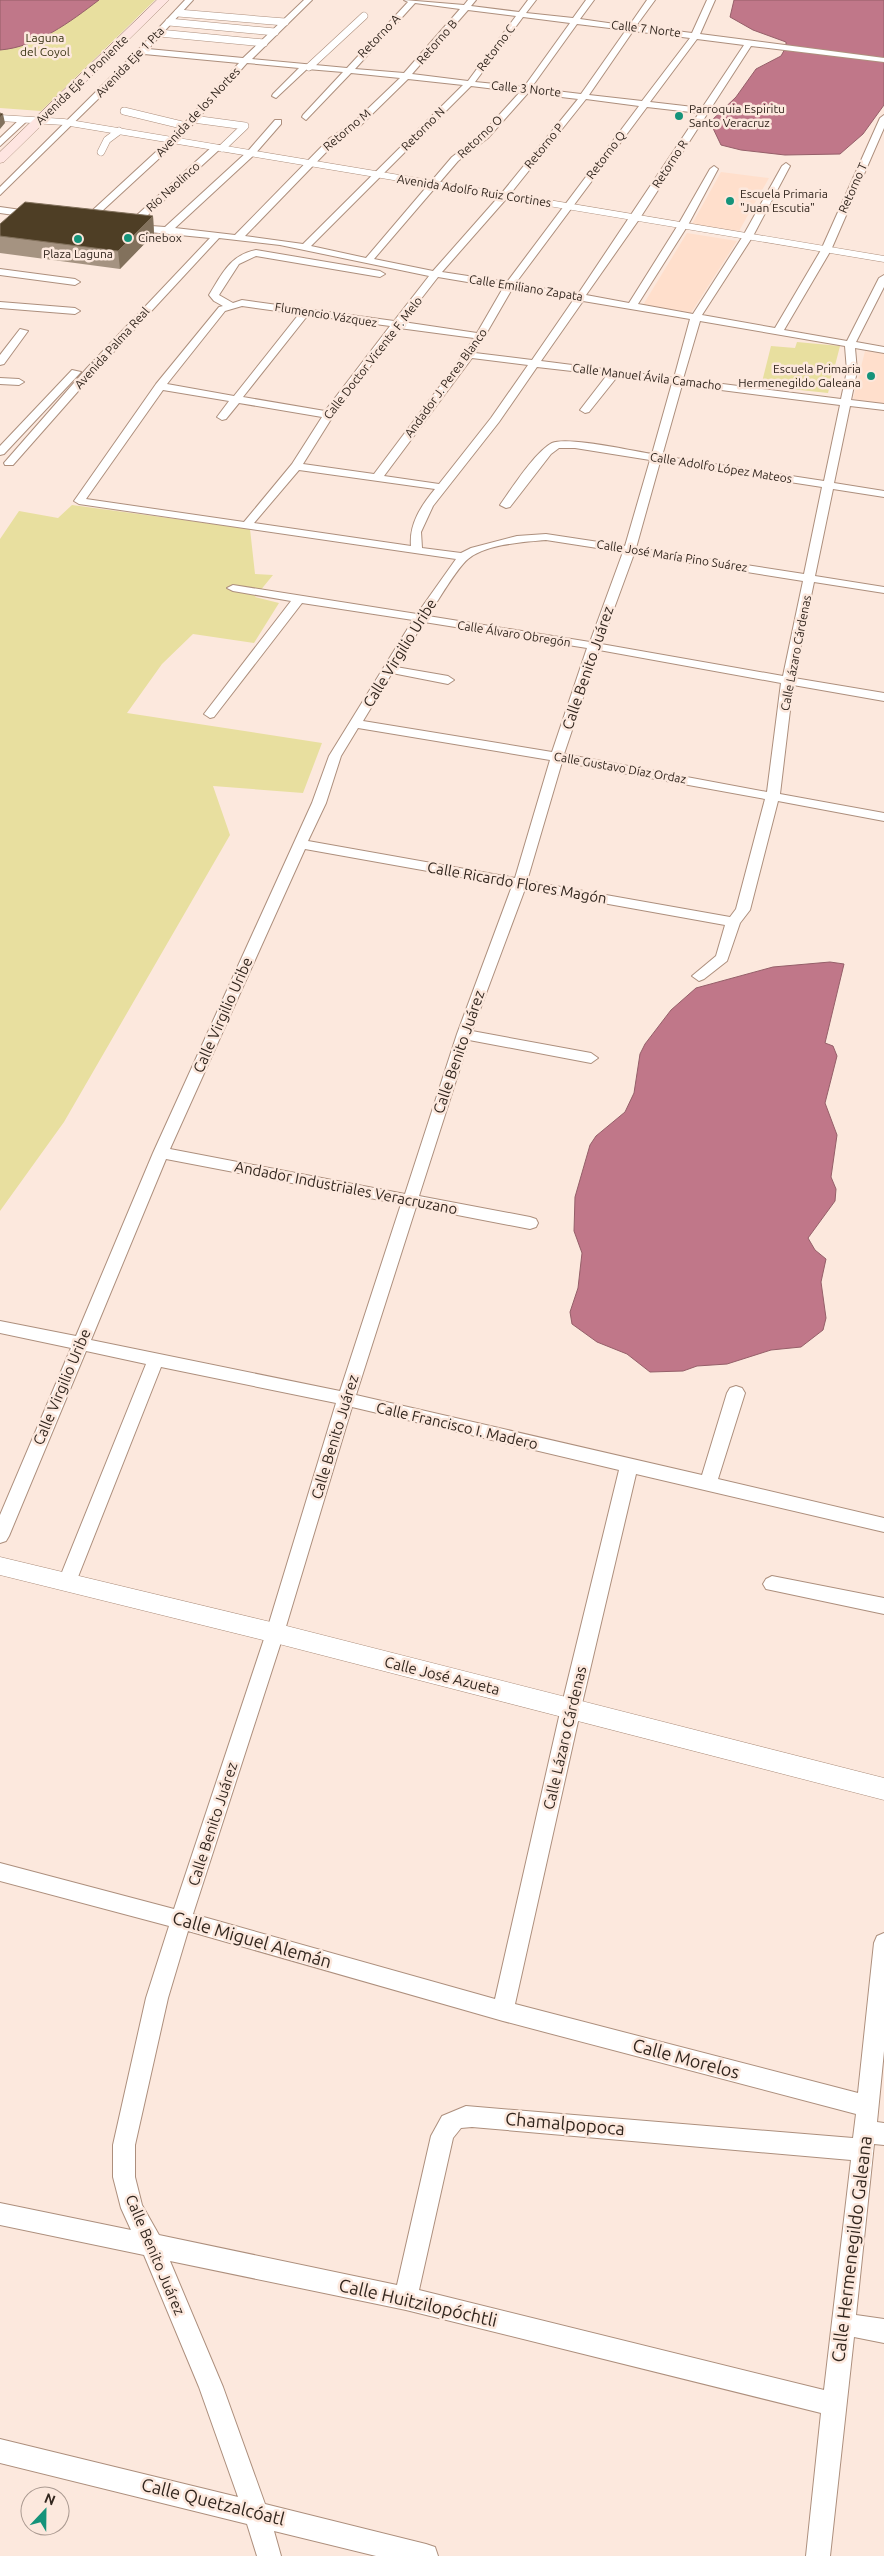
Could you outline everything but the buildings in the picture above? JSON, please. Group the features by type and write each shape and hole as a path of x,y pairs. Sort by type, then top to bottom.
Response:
{"main road":[{"name":"Avenida Eje 1 Poniente","path":"0,159 163,0"}],"street":[{"name":"Avenida Eje 1 Pta","path":"67,122 142,51 189,0"},
{"name":"Avenida de los Nortes","path":"86,221 174,140 245,62 308,0"},
{"name":"Calle 7 Norte","path":"408,0 470,3 576,21 884,60"},
{"name":"Retorno A","path":"306,117 346,71 413,0"},
{"name":"Retorno C","path":"470,83 532,0"},
{"path":"526,90 590,0"},
{"name":"Retorno P","path":"504,196 584,96 651,0"},
{"name":"Retorno Q","path":"509,286 695,36 711,0"},
{"name":"Retorno B","path":"406,76 470,3"},
{"path":"178,13 285,22"},
{"path":"276,96 364,16"},
{"path":"168,22 275,32"},
{"path":"159,33 264,43"},
{"name":"Retorno R","path":"579,296 635,218 749,43"},
{"name":"Calle 3 Norte","path":"142,51 406,76 705,111"},
{"name":"Retorno M","path":"238,237 333,140 357,124 406,76"},
{"name":"Retorno N","path":"304,247 470,83"},
{"name":"Retorno O","path":"368,261 455,159 485,136 526,90"},
{"path":"0,111 43,118"},
{"path":"124,111 190,123 245,126 220,148"},
{"path":"0,118 24,120 43,118"},
{"name":"Avenida Adolfo Ruiz Cortines","path":"43,118 884,259"},
{"name":"Avenida Eje 1 Poniente","path":"0,143 24,120"},
{"path":"0,192 67,122"},
{"path":"167,231 251,153 278,122"},
{"name":"Retorno T","path":"778,331 826,250 883,124"},
{"path":"101,152 107,140 119,131"},
{"name":"Río Naolinco","path":"125,226 220,148"},
{"name":"Calle Benito Juárez","path":"269,2556 256,2513 211,2387 152,2246 130,2200 124,2177 124,2144 157,1998 181,1920 275,1633 409,1200 464,1034 520,883 557,757 594,646 630,549 696,317 748,236 786,166"},
{"path":"632,306 683,225 714,169"},
{"name":"Calle Doctor Vicente F. Melo","path":"247,525 296,466 328,415 434,278 504,196"},
{"path":"0,210 44,216"},
{"name":"Calle Emiliano Zapata","path":"125,226 200,237 218,235 238,237 304,247 434,278 579,296 884,350"},
{"name":"Avenida Palma Real","path":"3,467 218,235"},
{"path":"230,305 217,299 214,295 238,259 246,254 256,253 434,278"},
{"path":"0,452 184,255"},
{"path":"0,272 75,282"},
{"path":"850,344 884,278"},
{"name":"Andador J. Perea Blanco","path":"377,477 468,355 509,286"},
{"path":"145,296 158,298"},
{"path":"417,550 415,532 440,487 495,420 579,296"},
{"name":"Flumencio Vázquez","path":"230,305 242,303 397,326 481,336"},
{"path":"0,305 75,311"},
{"path":"230,305 222,309 160,386 79,501 463,556"},
{"path":"222,417 305,312"},
{"path":"0,362 23,331"},
{"path":"0,341 16,342"},
{"name":"Calle Lázaro Cárdenas","path":"699,976 722,958 733,922 743,910 773,795 788,679 811,578 827,485 852,371 850,344"},
{"name":"Calle Manuel Ávila Camacho","path":"468,355 677,380 884,408"},
{"path":"79,369 91,370"},
{"path":"585,410 614,373"},
{"path":"0,381 19,382"},
{"path":"160,386 328,415"},
{"name":"Calle Adolfo López Mateos","path":"506,505 547,452 557,445 575,445 884,494"},
{"path":"296,466 440,487"},
{"name":"Calle José María Pino Suárez","path":"463,556 475,550 530,536 630,549 884,590"},
{"name":"Calle Virgilio Uribe","path":"0,1536 161,1153 320,803 335,756 420,619 463,556"},
{"name":"Calle Álvaro Obregón","path":"233,588 594,646 884,697"},
{"path":"210,714 299,599"},
{"path":"389,668 448,680"},
{"name":"Calle Gustavo Díaz Ordaz","path":"355,724 557,757 773,795 884,817"},
{"name":"Calle Ricardo Flores Magón","path":"301,844 733,922"},
{"path":"464,1034 591,1058"},
{"name":"Andador Industriales Veracruzano","path":"161,1153 530,1223"},
{"name":"Calle Francisco I. Madero","path":"0,1327 155,1361 346,1399 884,1525"},
{"path":"66,1582 155,1361"},
{"path":"708,1484 736,1393"},
{"name":"Calle Lázaro Cárdenas","path":"503,2011 571,1708 629,1466"},
{"name":"Calle José Azueta","path":"0,1566 275,1633 884,1789"},
{"path":"772,1584 884,1606"},
{"name":"Calle Miguel Alemán","path":"0,1872 181,1920 503,2011"},
{"name":"Calle Hermenegildo Galeana","path":"818,2556 843,2324 871,2138 869,2107 884,1943"},
{"name":"Calle Morelos","path":"503,2011 869,2107"},
{"name":"Chamalpopoca","path":"406,2298 442,2136 452,2120 460,2116 871,2138"},
{"name":"Calle Huitzilopóchtli","path":"0,2214 406,2298 833,2404"},
{"path":"843,2324 884,2331"},
{"name":"Calle Quetzalcóatl","path":"0,2451 426,2556"}],"shaded area":[{"path":"0,0 99,0 65,25 40,39 14,48 0,50"},
{"path":"734,0 884,0 884,105 863,134 840,154 785,155 741,150 721,145 710,122 736,97 756,69 781,56 786,47 786,42 753,30 730,17"},
{"name":"Escuela Primaria \"Juan Escutia\"","path":"721,172 769,178 739,231 692,224"},
{"path":"687,233 737,241 691,313 643,305"},
{"name":"Escuela Primaria Hermenegildo Galeana","path":"865,351 884,354 884,404 853,399"},
{"path":"830,962 844,964 825,1043 833,1046 837,1056 825,1103 837,1135 831,1177 836,1189 835,1201 808,1238 815,1250 826,1259 821,1282 826,1318 823,1330 801,1347 771,1350 727,1364 697,1366 683,1371 650,1372 627,1354 597,1342 572,1324 570,1312 578,1288 582,1253 574,1231 575,1197 590,1145 596,1136 625,1112 634,1093 640,1054 645,1044 671,1010 696,988 773,967"}],"green space":[{"name":"Laguna del Coyol","path":"0,0 155,0 41,111 0,108"},
{"path":"797,342 840,346 828,393 761,386 771,346 795,348"},
{"path":"72,505 250,529 255,574 273,575 255,597 279,603 254,643 193,634 162,664 127,713 322,743 303,793 213,786 230,835 64,1122 0,1211 0,539 19,511 58,518"}],"place":[{"name":"Parroquia Espiritu Santo Veracruz","path":"679,116"},
{"name":"Escuela Primaria \"Juan Escutia\"","path":"730,201"},
{"name":"Cinebox","path":"128,238"},
{"name":"Plaza Laguna","path":"78,239"},
{"name":"Escuela Primaria Hermenegildo Galeana","path":"871,376"}]}
